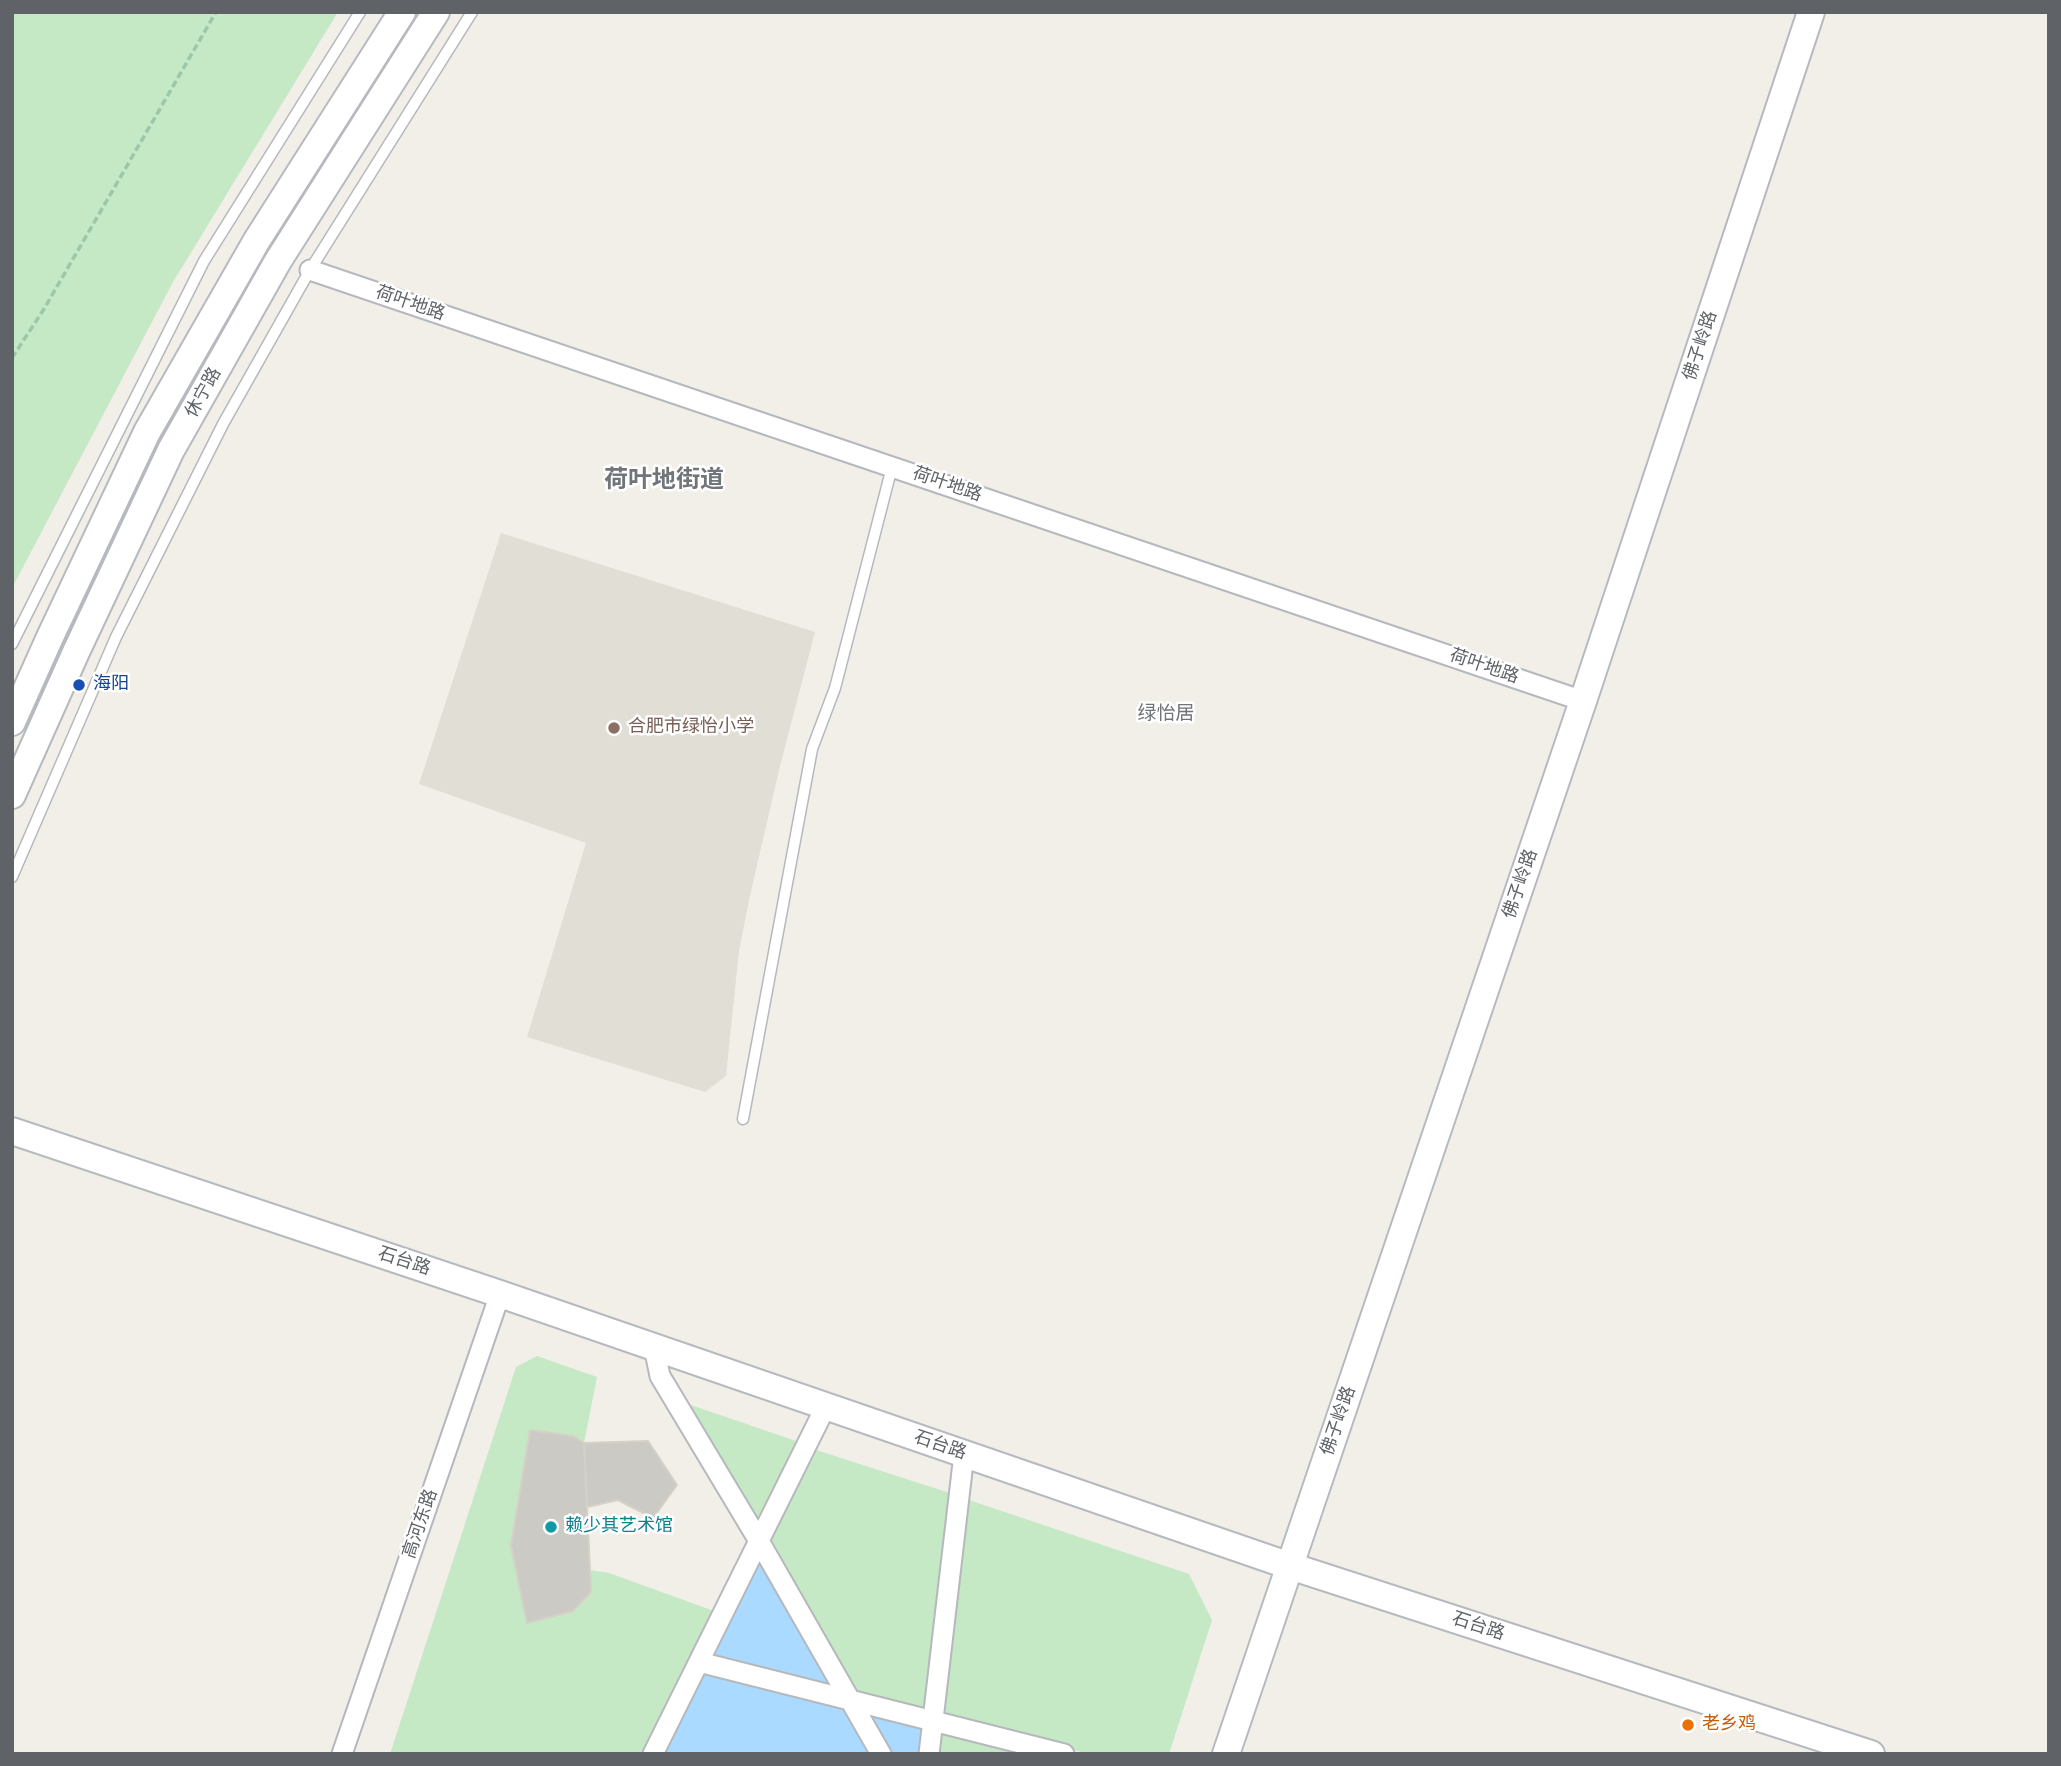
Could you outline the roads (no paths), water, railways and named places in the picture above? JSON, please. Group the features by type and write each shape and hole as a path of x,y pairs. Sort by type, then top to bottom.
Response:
{"street":[{"name":"休宁路","path":"12,722 147,432 257,240 402,12"},
{"name":"休宁路","path":"12,795 76,652 172,450 278,261 436,12"},
{"name":"佛子岭路","path":"1226,1754 1583,701 1811,12"},
{"name":"荷叶地路","path":"310,270 1583,701"},
{"name":"石台路","path":"12,1131 500,1294 1290,1566 1871,1754"},
{"name":"高河东路","path":"342,1754 500,1294"},
{"path":"654,1347 660,1376 759,1541 881,1754"},
{"path":"653,1754 825,1406"},
{"path":"929,1754 964,1454"},
{"path":"699,1662 1065,1754"}],"lane":[{"path":"12,644 204,261 360,12"},
{"path":"12,877 116,637 223,424 310,270 472,12"},
{"path":"743,1119 812,749 835,688 892,467"}],"water":[{"path":"760,1550 840,1690 709,1656"},
{"path":"703,1671 926,1729 923,1754 662,1754"}],"place":[{"name":"海阳","path":"79,685"},
{"name":"合肥市绿怡小学","path":"614,728"},
{"name":"赖少其艺术馆","path":"551,1527"},
{"name":"老乡鸡","path":"1688,1725"}],"district":[{"name":"荷叶地街道","path":"664,481"},
{"name":"绿怡居","path":"1166,714"}]}
